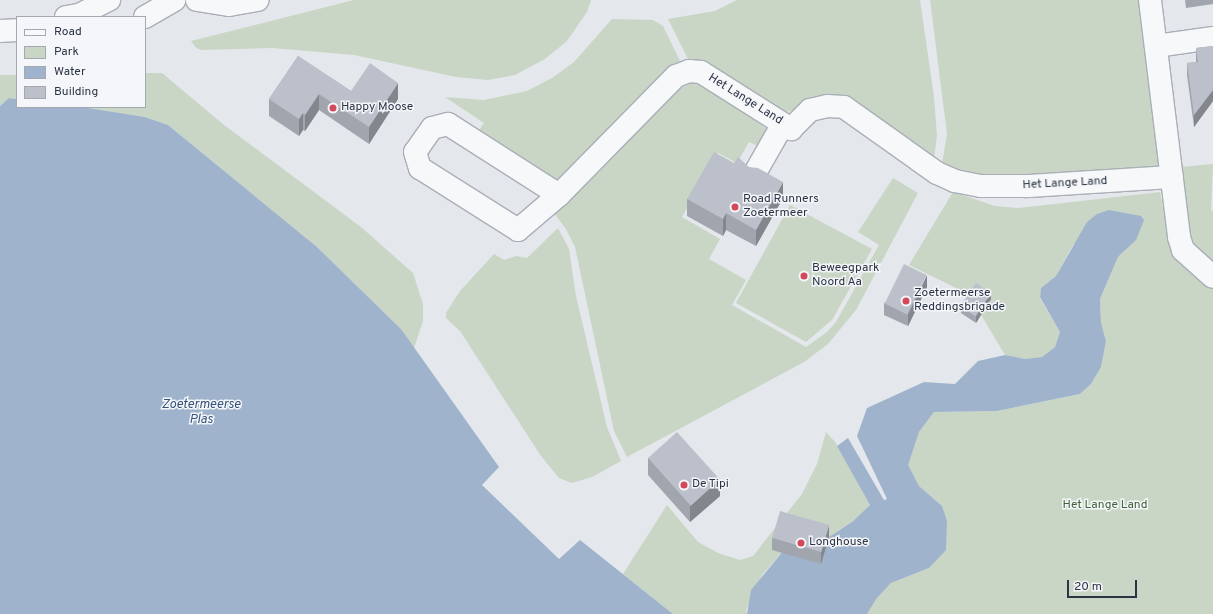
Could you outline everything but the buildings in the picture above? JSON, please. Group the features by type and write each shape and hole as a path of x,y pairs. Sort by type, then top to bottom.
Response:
{"street":[{"path":"72,16 79,15 109,0"},
{"path":"146,16 174,0"},
{"path":"197,0 229,5 258,0"},
{"path":"1150,0 1172,177 1183,250 1213,277"},
{"path":"0,30 16,30"},
{"path":"1156,46 1213,38"},
{"name":"Het Lange Land","path":"559,195 448,124 432,128 415,152 420,168 518,230 559,195 676,76 689,72 701,72 791,129 810,110 827,106 844,107 937,173 955,181 981,186 1028,186 1172,177"},
{"path":"755,173 782,124"}],"green space":[{"path":"354,0 591,0 587,12 567,41 545,59 515,75 488,80 456,77 354,55 272,48 202,50 196,48 191,41"},
{"path":"737,0 920,0 934,97 937,136 934,158 856,104 783,112 689,61 668,19 715,11"},
{"path":"930,0 1142,0 1162,170 970,176 942,164 947,134"},
{"path":"612,19 653,20 663,26 681,63 560,179 552,179 477,133 484,123 445,97 484,100 527,91 552,78 574,62"},
{"path":"146,73 162,73 224,125 361,227 413,273 423,304 423,321 414,348 401,329 317,247 168,125 145,117 88,108 146,108"},
{"path":"0,75 16,75 16,99 9,98 0,106"},
{"path":"691,83 706,85 769,131 760,147 749,142 737,163 718,153 682,217 720,239 709,259 746,280 732,305 806,347 827,332 836,322 879,245 858,232 893,178 918,193 856,310 828,344 804,362 627,457 614,431 575,247 566,229 554,213 601,170 672,93"},
{"name":"Het Lange Land","path":"1213,164 1211,210 1213,211 1213,614 867,614 877,598 891,583 929,568 942,506 919,486 907,465 919,432 934,412 997,411 1080,394 1091,384 1101,367 1106,341 1101,323 1100,299 1118,257 1127,249 1073,245 1056,276 1041,288 1040,298 1060,332 1055,347 1042,357 1025,359 1005,355 977,308 956,288 909,265 953,192 995,206 1019,208 1160,192 1166,222 1187,216 1180,167"},
{"name":"Beweegpark Noord Aa","path":"790,205 872,249 832,320 806,342 736,303"},
{"path":"558,228 569,249 576,296 607,427 621,461 592,477 572,483 559,478 541,456 460,331 446,318 446,313 460,291 494,254 504,260 516,256 527,258"},
{"path":"826,432 836,443 870,505 852,522 829,537 783,551 762,575 746,610 747,614 673,614 623,574 667,505 698,542 718,553 740,560 753,556 802,494 817,464"}],"water":[{"name":"Zoetermeerse Plas","path":"9,98 16,99 16,108 88,108 145,117 168,125 317,247 401,329 499,467 482,485 559,559 580,540 673,614 0,614 0,106"},
{"path":"1109,210 1141,216 1144,220 1136,240 1118,257 1100,299 1101,323 1106,341 1101,367 1091,384 1080,394 997,411 934,412 919,432 908,465 919,486 942,506 947,521 946,550 929,568 891,583 877,598 867,614 747,614 751,590 784,550 820,562 829,537 852,522 870,505 837,446 848,438 884,500 887,499 857,436 867,408 924,382 955,384 978,361 1005,355 1025,359 1042,357 1055,347 1060,332 1040,297 1041,288 1056,276 1087,222 1097,214"}],"place":[{"name":"Happy Moose","path":"333,108"},
{"name":"Road Runners Zoetermeer","path":"735,207"},
{"name":"Beweegpark Noord Aa","path":"804,276"},
{"name":"Zoetermeerse Reddingsbrigade","path":"906,301"},
{"name":"De Tipi","path":"684,485"},
{"name":"Longhouse","path":"801,543"}]}
